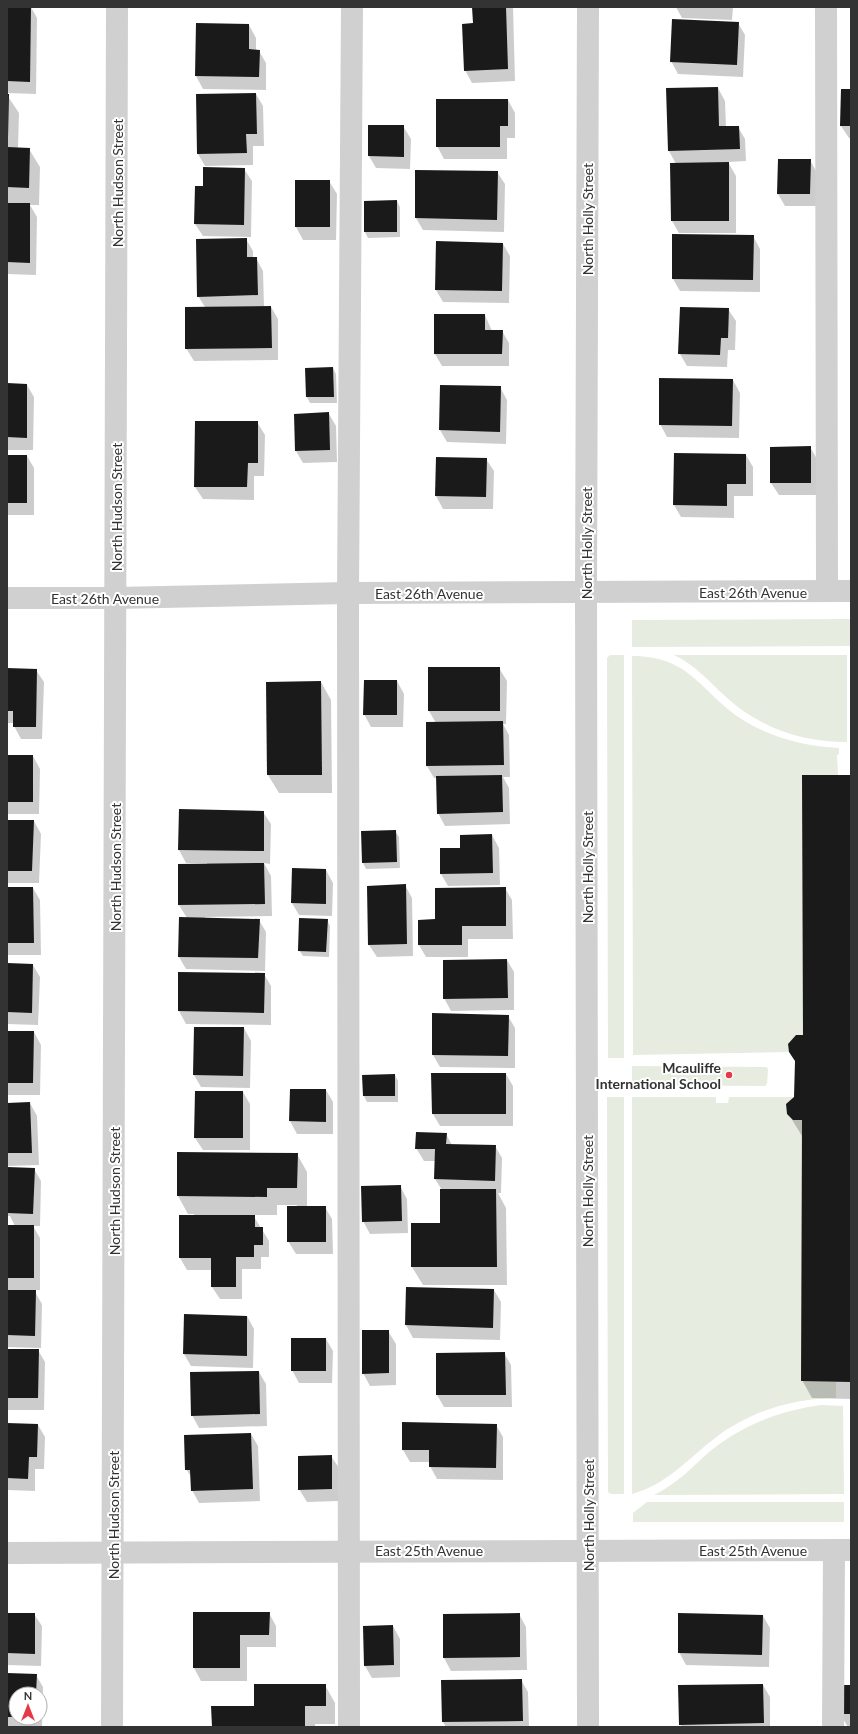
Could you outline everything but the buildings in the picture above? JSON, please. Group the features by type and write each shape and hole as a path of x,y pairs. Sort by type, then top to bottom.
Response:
{"street":[{"name":"North Hudson Street","path":"112,1727 117,7"},
{"path":"349,1727 348,593 352,7"},
{"name":"North Holly Street","path":"588,7 586,592 588,1727"},
{"path":"826,7 827,591"},
{"name":"East 26th Avenue","path":"7,598 116,598 348,593 851,591"},
{"name":"East 25th Avenue","path":"7,1553 348,1550 842,1550"},
{"path":"833,1727 842,1550"}],"shaded area":[{"path":"851,619 851,646 632,647 632,620"},
{"path":"610,655 624,655 624,1058 608,1058 607,658"},
{"path":"674,655 847,655 847,742 797,736 767,725 739,708 696,669"},
{"path":"632,656 652,658 668,662 682,669 728,709 743,720 765,732 801,743 839,748 839,754 837,755 838,775 803,1035 796,1035 788,1044 789,1052 633,1055"},
{"path":"632,1066 766,1067 768,1069 767,1084 765,1086 632,1085"},
{"path":"607,1097 624,1097 624,1494 611,1494 608,1492"},
{"path":"632,1097 716,1097 716,1103 728,1103 729,1097 794,1097 786,1104 787,1114 793,1120 802,1120 801,1380 836,1382 836,1398 788,1404 772,1408 742,1421 715,1438 666,1478 644,1490 632,1494"},
{"path":"821,1405 843,1406 844,1494 654,1495 677,1481 709,1452 735,1434 776,1415"},
{"path":"647,1502 844,1502 844,1522 633,1522 633,1513"}],"place":[{"name":"Mcauliffe International School","path":"729,1075"}]}
